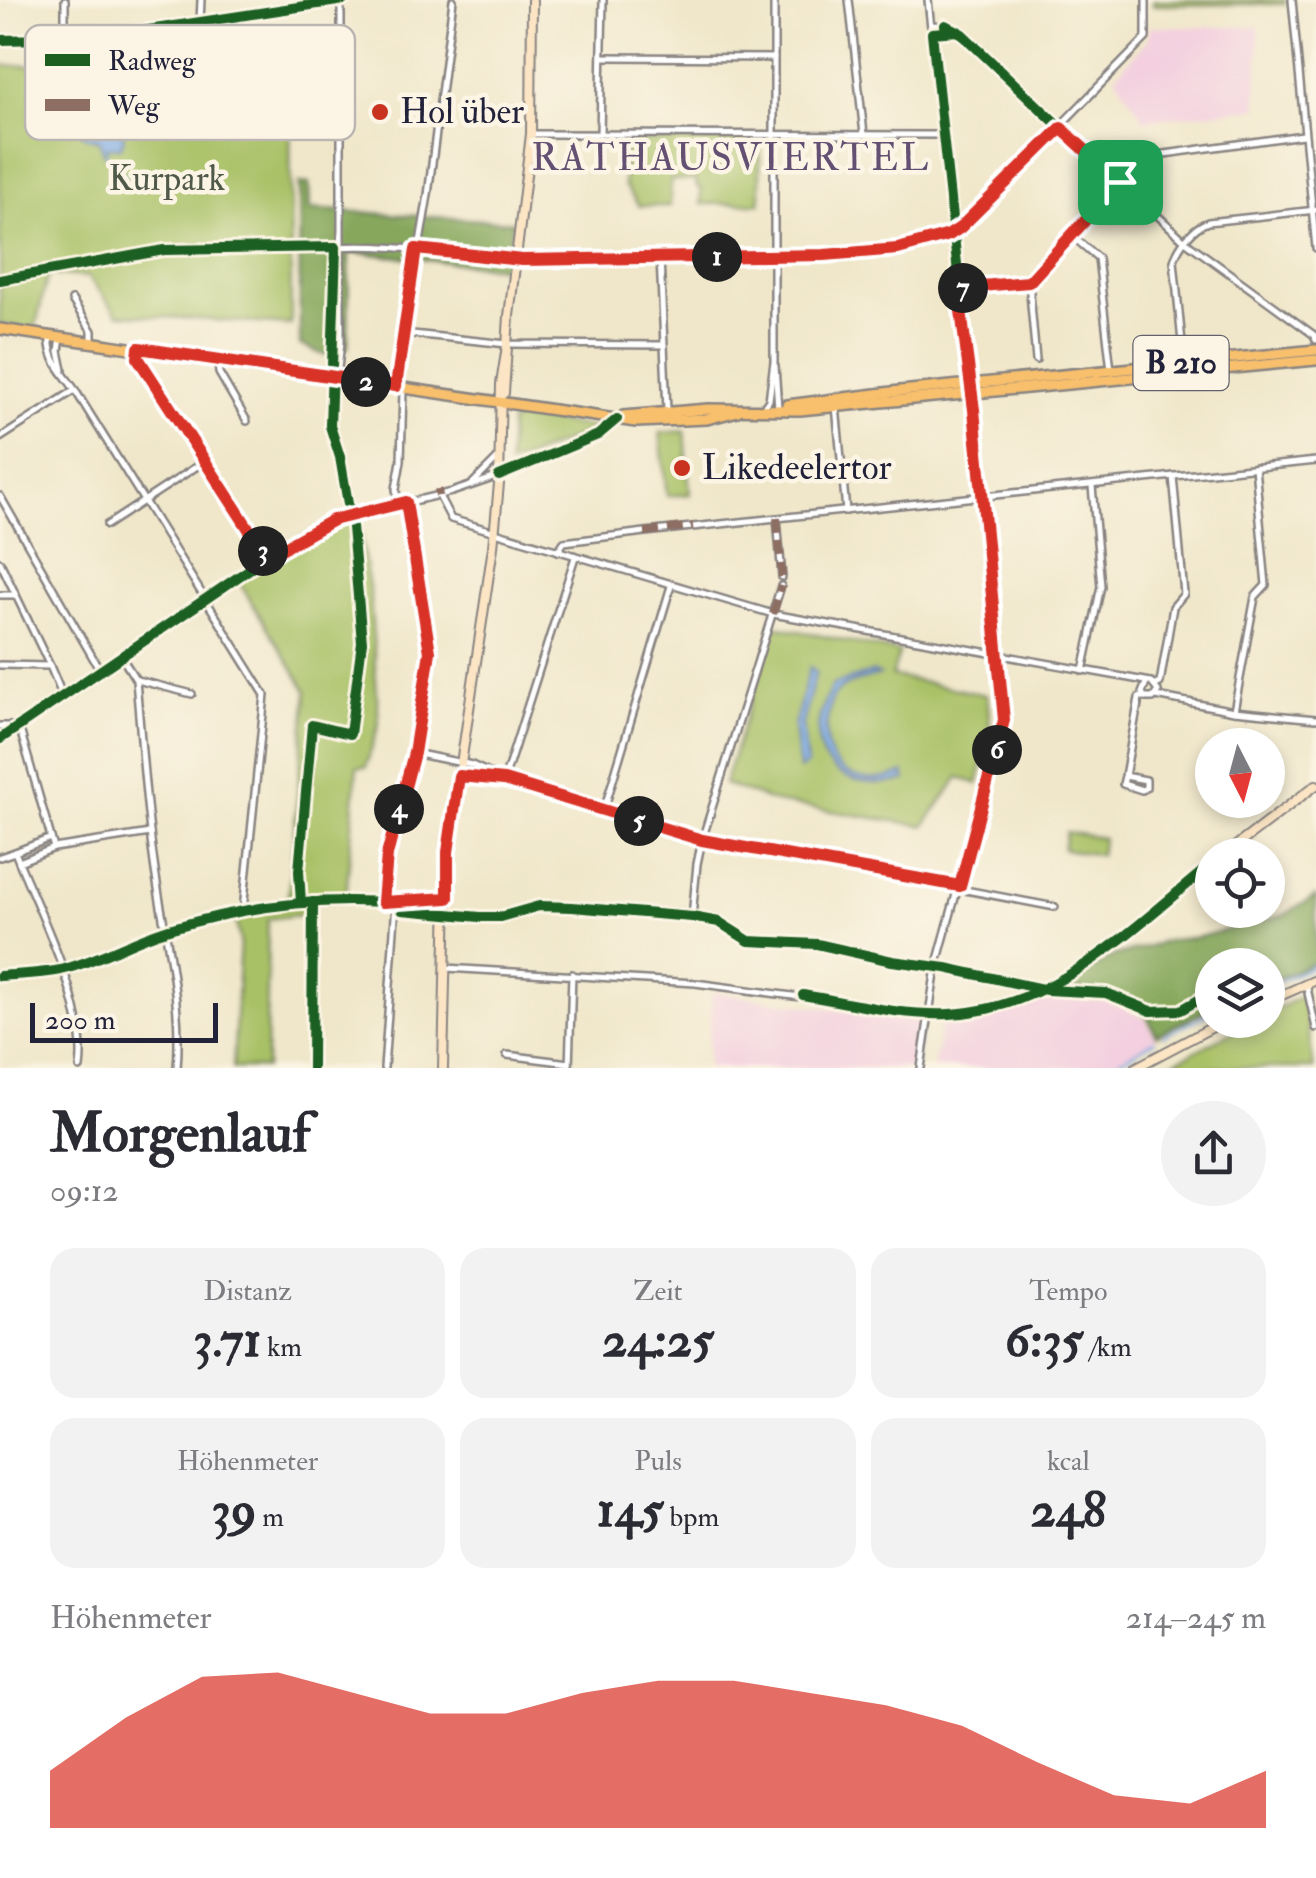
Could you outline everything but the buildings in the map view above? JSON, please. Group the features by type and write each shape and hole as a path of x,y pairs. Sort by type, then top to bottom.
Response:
{"main road":[{"path":"444,1068 448,852 494,531 501,402 506,385 531,134 532,0"},
{"name":"B 210","path":"0,329 617,419 654,418 667,412 800,410 1111,370 1311,355"},
{"name":"B 210","path":"778,408 799,402 1311,355"},
{"name":"B 210","path":"605,418 679,421 738,411"},
{"path":"1246,838 1316,785"},
{"path":"929,1014 995,1007 1047,990 1075,973 1195,878"},
{"path":"1285,993 1316,980"},
{"path":"1135,1068 1195,1036"}],"street":[{"path":"65,25 66,0"},
{"path":"200,0 200,22"},
{"path":"178,25 342,0 342,25"},
{"path":"383,902 387,855 414,753 430,652 402,503 396,490 403,333 447,63 453,0"},
{"path":"600,134 603,0"},
{"path":"774,0 772,256 778,408"},
{"path":"848,0 864,134"},
{"path":"921,1068 940,948 1004,720 928,0"},
{"path":"338,247 416,249 516,259 772,256 879,252 915,245 952,233 1061,128 1146,38 1146,0"},
{"path":"1292,0 1316,248"},
{"path":"930,25 958,31 1185,241 1316,340"},
{"path":"932,33 958,31"},
{"path":"602,57 774,58"},
{"path":"531,134 943,134"},
{"path":"958,288 1029,282 1120,182 1150,156 1304,135"},
{"path":"338,377 340,140"},
{"path":"1184,363 1174,261 1185,241 1208,222 1314,211"},
{"path":"1071,235 1098,258 1111,370"},
{"path":"660,258 667,412 679,421"},
{"path":"1029,282 1036,360"},
{"path":"72,300 92,332 92,342"},
{"path":"1305,328 1311,355"},
{"path":"403,333 507,345 664,345"},
{"path":"56,337 63,372 265,695 244,910"},
{"path":"139,348 138,358 267,557"},
{"path":"218,360 219,374 247,421"},
{"path":"762,409 769,400 774,362"},
{"path":"0,438 75,390"},
{"path":"654,418 666,396"},
{"path":"836,406 846,511"},
{"path":"0,739 267,557 333,520 439,496 499,476 598,436 617,419"},
{"path":"470,485 499,457"},
{"path":"558,551 564,542 1316,460"},
{"path":"106,524 205,462"},
{"path":"1234,710 1255,597 1266,586 1255,467"},
{"path":"1156,696 1173,607 1184,594 1173,476"},
{"path":"1083,670 1101,586 1092,485"},
{"path":"0,496 100,670"},
{"path":"439,496 451,519 772,614 1156,685"},
{"path":"777,518 782,577"},
{"path":"504,780 575,556"},
{"path":"0,562 62,696"},
{"path":"604,810 672,586"},
{"path":"692,917 702,840 781,586"},
{"path":"0,595 16,595"},
{"path":"121,656 136,680 150,834 179,1016 176,1068"},
{"path":"0,665 50,666"},
{"path":"136,680 192,694"},
{"path":"1143,696 1146,683"},
{"path":"1143,696 1316,719"},
{"path":"1125,776 1139,698 1143,696"},
{"path":"0,726 19,726"},
{"path":"19,726 54,848"},
{"path":"414,753 460,762 504,780 702,840 1055,907"},
{"path":"459,776 504,780"},
{"path":"19,862 54,848 150,834"},
{"path":"0,858 51,838"},
{"path":"15,852 79,1018 80,1068"},
{"path":"312,1068 313,902"},
{"path":"0,976 61,970 164,930 244,910 313,902 448,903"},
{"path":"384,1068 396,903"},
{"path":"446,968 772,991 929,1014"},
{"path":"507,1055 569,1065 572,974"},
{"path":"1306,984 1316,1028"}],"shaded area":[{"path":"1149,27 1259,27 1257,108 1144,120 1115,76 1148,39"},
{"path":"712,992 923,1022 915,1068 707,1068"},
{"path":"1065,998 1107,1001 1139,1015 1145,1018 1156,1039 1103,1068 933,1068 942,1020 966,1021 1000,1015 1035,1002"}],"green space":[{"path":"1153,0 1285,0 1285,4 1153,5"},
{"name":"Kurpark","path":"25,65 25,140 290,140 291,325 118,314 88,277 48,274 35,330 0,324 0,66"},
{"path":"760,138 760,203 701,204 701,188 696,180 671,180 670,206 639,206 624,185 625,141"},
{"path":"299,183 309,184 310,209 513,222 506,268 349,252 348,347 324,355 300,345"},
{"path":"520,417 598,428 508,465 510,423"},
{"path":"685,431 690,494 667,496 660,433"},
{"path":"357,516 370,593 379,723 366,767 357,767 346,899 288,901 307,691 237,579 309,533"},
{"path":"775,626 899,652 892,676 987,695 990,723 978,784 959,777 924,826 775,802 724,784"},
{"path":"1066,832 1103,838 1100,855 1063,849"},
{"path":"1316,896 1316,962 1285,976 1285,948 1195,948 1195,1016 1156,1035 1146,1014 1106,992 1062,988 1111,957 1234,928 1285,928 1285,914"},
{"path":"309,904 308,914 268,919 266,1068 233,1068 240,940 234,914"},
{"path":"1303,995 1314,1068 1163,1068 1220,1038 1285,1038 1285,1005"}],"water":[{"path":"99,140 123,140 121,147 108,147 104,154"},
{"path":"810,667 816,672 802,724 807,765 799,770 794,726"},
{"path":"873,672 879,675 846,686 834,697 826,734 828,749 834,762 856,777 887,778 904,773 906,780 858,781 828,763 820,748 822,709 833,685"}],"waterway":[{"path":"106,153 135,189"},
{"path":"1285,979 1316,965"},
{"path":"1163,1036 1195,1020"},
{"path":"915,1068 920,1034"},
{"path":"1107,1068 1154,1041"}],"marked path":[{"path":"438,489 439,496"},
{"path":"777,518 782,577"},
{"path":"645,532 693,526"},
{"path":"773,614 781,586"}],"cycle path":[{"path":"181,25 344,0"},
{"path":"945,25 962,34 1061,128"},
{"path":"958,31 932,33 970,384"},
{"path":"0,40 25,39"},
{"path":"0,280 164,250 336,247 330,426 340,457 352,527 362,642 350,734 312,725 299,871 301,903"},
{"path":"499,476 598,435 617,419"},
{"path":"0,739 288,543 350,515"},
{"path":"803,995 912,1013 988,1009 1024,997 1091,961 1195,878"},
{"path":"0,976 61,970 155,934 224,915 310,902 367,901 396,903 402,910 480,917 500,917 539,906 692,917 719,922 749,941 817,944 1047,990 1106,993 1151,1011 1181,1010 1195,1002"},
{"path":"312,1068 313,902"}],"place":[{"name":"Hol über","path":"380,112"},
{"name":"Likedeelertor","path":"682,468"}],"district":[{"name":"RATHAUSVIERTEL","path":"731,158"}],"route":[{"path":"1061,128 1120,182 1029,282 958,288 1004,720 960,886 702,840 504,780 459,776 448,852 448,898 383,902 387,855 414,753 430,652 406,502 333,520 267,557 138,358 139,348 396,386 416,249 522,260 824,255 898,249 949,235 960,228 1061,128"}]}
